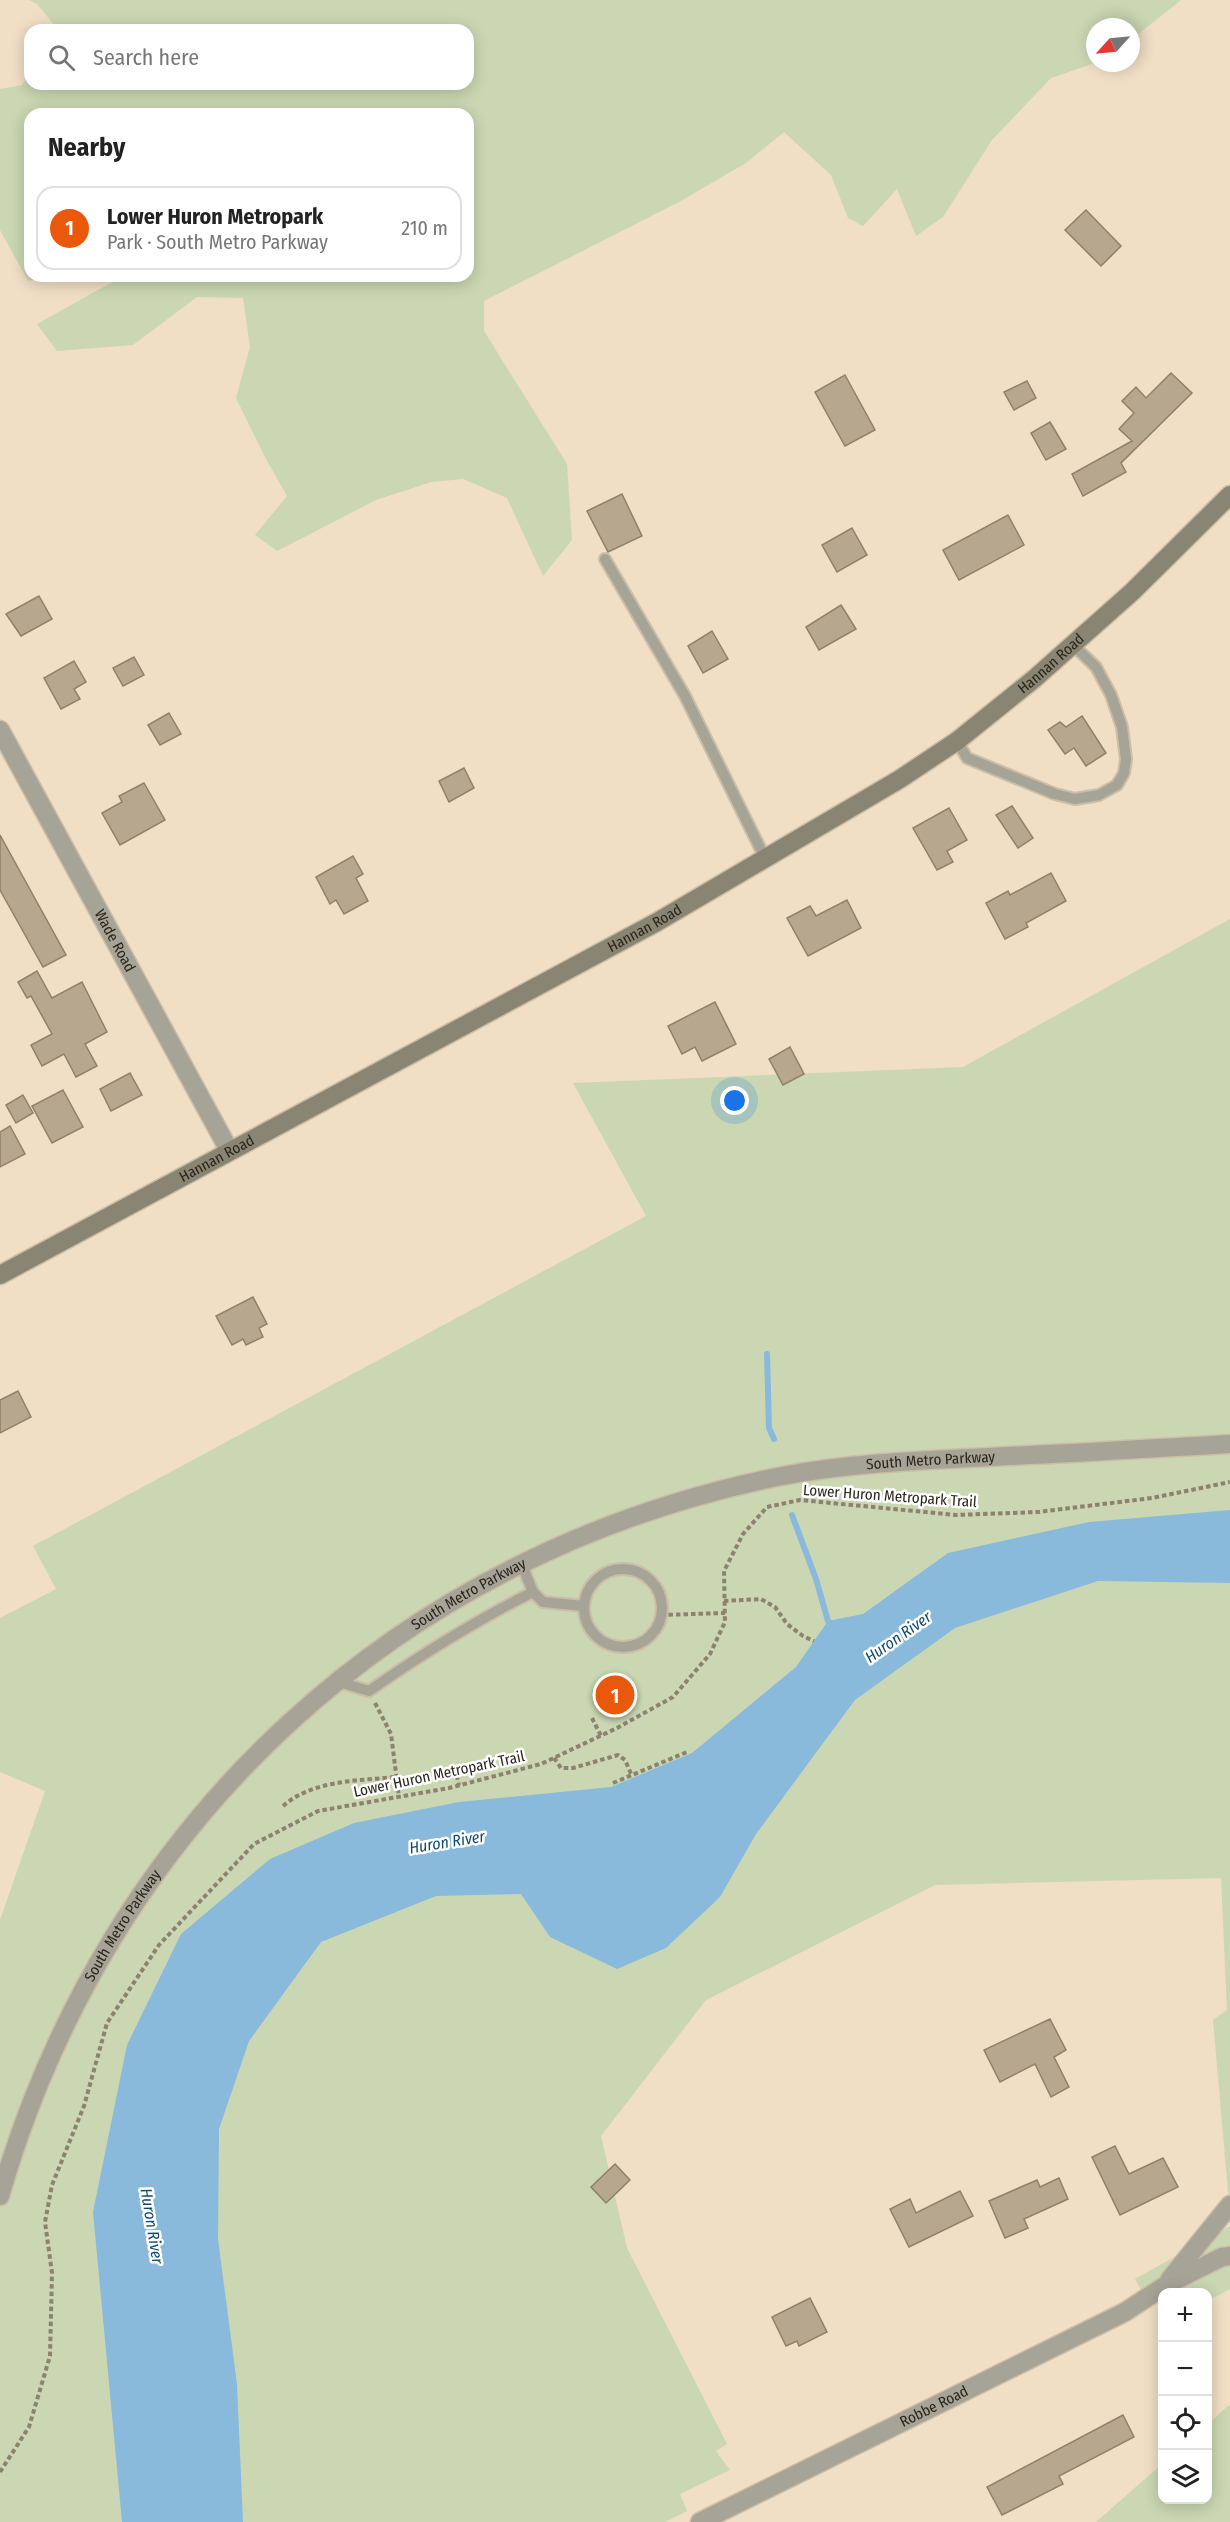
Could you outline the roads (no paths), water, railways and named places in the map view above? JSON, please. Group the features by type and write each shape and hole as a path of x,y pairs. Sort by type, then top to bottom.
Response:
{"street":[{"name":"Hannan Road","path":"0,1275 646,928 766,860 900,779 957,741 1073,645 1132,592 1230,495"},
{"name":"Wade Road","path":"0,730 229,1150"},
{"name":"South Metro Parkway","path":"0,2196 26,2115 55,2048 86,1982 132,1906 189,1829 268,1742 336,1682 427,1617 521,1563 594,1531 700,1496 783,1476 892,1463 1230,1444"},
{"name":"Robbe Road","path":"1166,2285 1230,2205"},
{"name":"Robbe Road","path":"700,2522 1125,2312 1166,2285 1222,2257 1230,2256"}],"lane":[{"path":"605,559 685,696 766,860"},
{"path":"957,741 967,758 1055,794 1076,799 1099,795 1117,785 1124,772 1126,759 1122,727 1111,695 1096,667 1073,645"},
{"path":"521,1563 533,1592 543,1602 584,1606"},
{"path":"625,1569 638,1572 657,1588 661,1600 661,1615 659,1624 652,1635 631,1647 619,1648 607,1645 595,1637 587,1626 584,1606 590,1586 599,1576 611,1570 625,1569"},
{"path":"336,1682 369,1691 423,1653 533,1592"}],"water":[{"name":"Huron River","path":"1230,1510 1230,1583 1098,1581 955,1628 855,1700 756,1834 720,1897 666,1948 617,1969 550,1937 521,1894 436,1896 321,1942 249,2041 219,2129 218,2239 237,2384 243,2522 122,2522 93,2212 127,2045 181,1934 270,1859 354,1823 459,1802 611,1787 692,1753 796,1667 828,1621 863,1614 948,1553 1089,1522"}],"waterway":[{"path":"767,1354 769,1428 774,1439"},
{"path":"792,1515 816,1579 828,1621 834,1626"}],"place":[{"name":"Lower Huron Metropark","path":"615,1695"}]}
